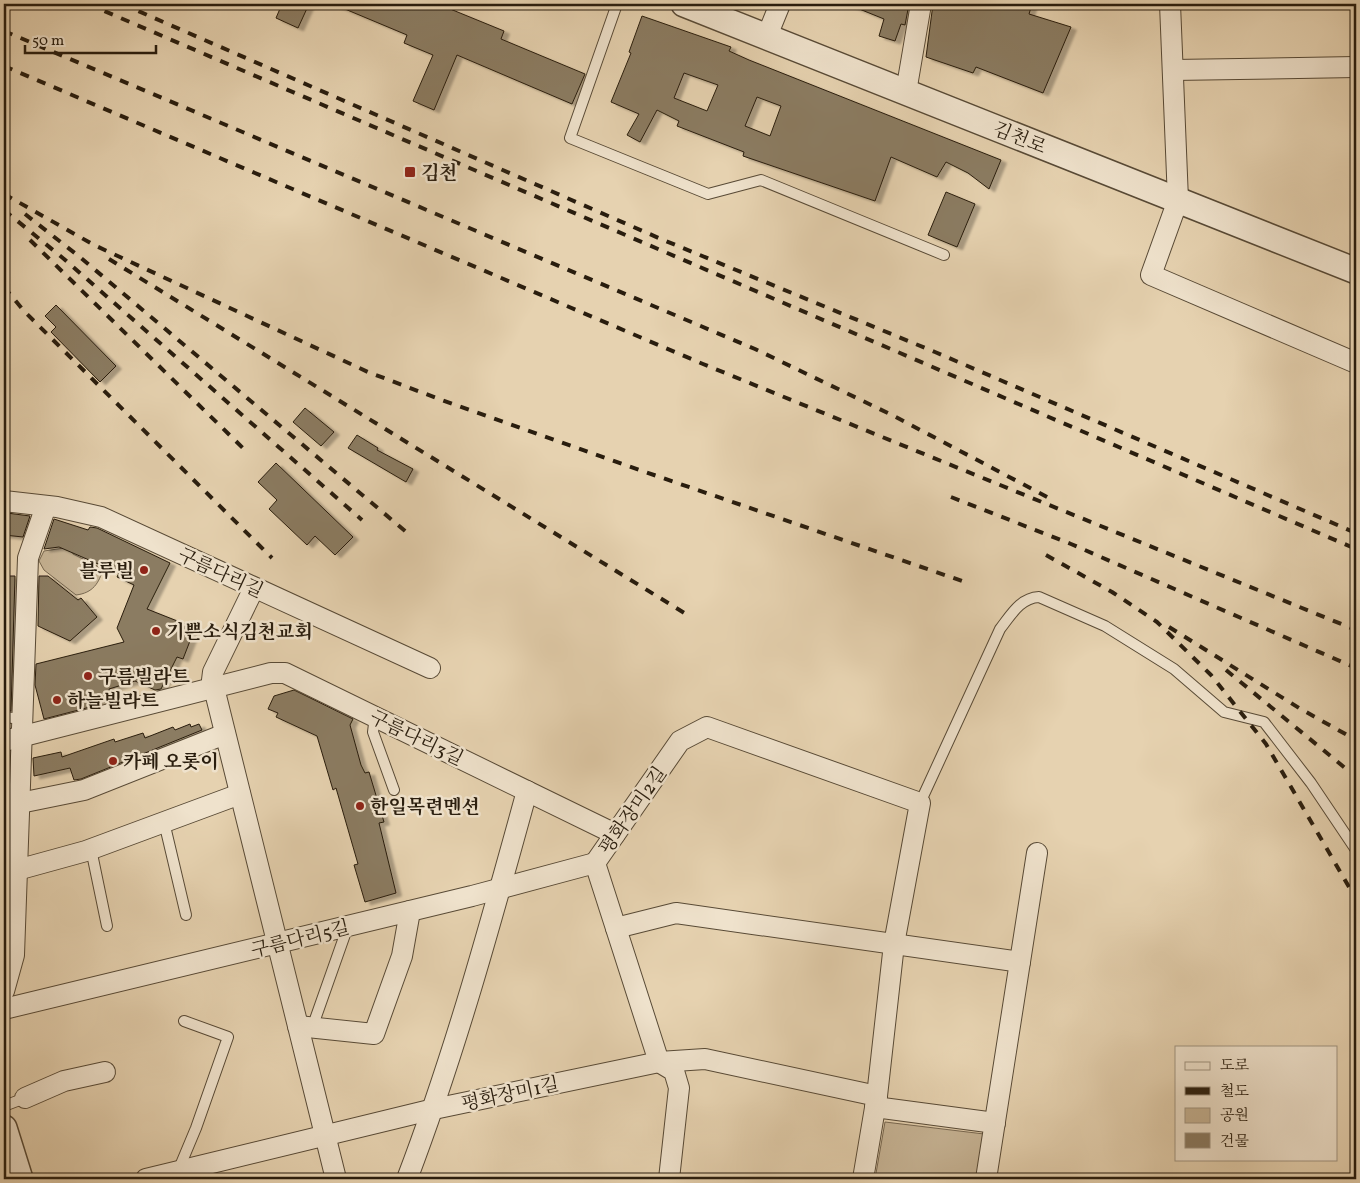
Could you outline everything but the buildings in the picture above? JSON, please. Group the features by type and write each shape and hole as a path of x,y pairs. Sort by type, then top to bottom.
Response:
{"street":[{"name":"김천로","path":"688,4 1356,271"},
{"path":"767,36 780,4"},
{"path":"906,92 921,4"},
{"path":"1170,4 1178,200 1151,275 1356,363"},
{"path":"1173,70 1356,67"},
{"name":"구름다리길","path":"4,501 46,506 101,517 430,668"},
{"path":"4,991 14,955 20,803 13,728 28,558 46,506"},
{"path":"254,588 213,672 214,689 278,944 305,1027 336,1179"},
{"name":"구름다리3길","path":"13,728 214,689 271,673 285,673 615,834"},
{"name":"평화장미2길","path":"669,1179 679,1088 674,1071 659,1062 595,863 680,741 707,727 920,803"},
{"path":"20,803 84,790 225,734"},
{"path":"407,1179 434,1109 501,889 527,791"},
{"path":"17,870 91,849 240,794"},
{"path":"864,1179 876,1101 894,944 920,803"},
{"path":"986,1179 1037,853"},
{"name":"구름다리5길","path":"4,1009 501,889 595,863"},
{"path":"305,1027 374,1034 402,956 410,911"},
{"path":"616,928 676,913 1020,962"},
{"name":"평화장미1길","path":"146,1179 434,1109 659,1062 705,1059 876,1101 995,1123"},
{"path":"25,1098 64,1081 105,1072"},
{"path":"4,1128 20,1179"}],"lane":[{"path":"617,4 570,138 708,194 761,180 944,255"},
{"path":"920,803 983,661 1000,629 1019,606 1030,598 1040,597 1105,626 1167,664 1224,712 1264,722 1312,783 1356,850"},
{"path":"375,716 373,732 394,790"},
{"path":"164,822 186,916"},
{"path":"91,849 107,926"},
{"path":"305,1027 348,926"},
{"path":"177,1172 196,1128 228,1037 184,1021"},
{"path":"4,1106 25,1098"}],"green space":[{"path":"71,547 73,554 103,569 91,590 82,594 76,595 44,570 39,561 44,551"},
{"path":"885,1122 984,1134 977,1179 875,1179"}],"railway":[{"path":"88,4 1356,549"},
{"path":"122,4 661,239 935,352 1356,533"},
{"path":"4,31 755,349 892,415 1051,499"},
{"path":"4,66 703,364 1356,630"},
{"path":"4,194 94,245 368,372 625,465 968,583"},
{"path":"4,210 64,259 362,520"},
{"path":"25,214 81,258 411,536"},
{"path":"30,240 248,453"},
{"path":"109,259 686,614"},
{"path":"4,287 24,311 272,558"},
{"path":"951,497 1071,544 1356,668"},
{"path":"1046,555 1112,592 1157,622 1211,675 1266,744 1356,899"},
{"path":"1169,627 1299,708 1356,740"},
{"path":"1226,670 1356,777"}],"place":[{"name":"김천","path":"410,172"},
{"name":"블루빌","path":"144,570"},
{"name":"기쁜소식김천교회","path":"156,631"},
{"name":"구름빌라트","path":"88,676"},
{"name":"하늘빌라트","path":"57,700"},
{"name":"카페 오롯이","path":"113,761"},
{"name":"한일목련멘션","path":"360,806"}]}
